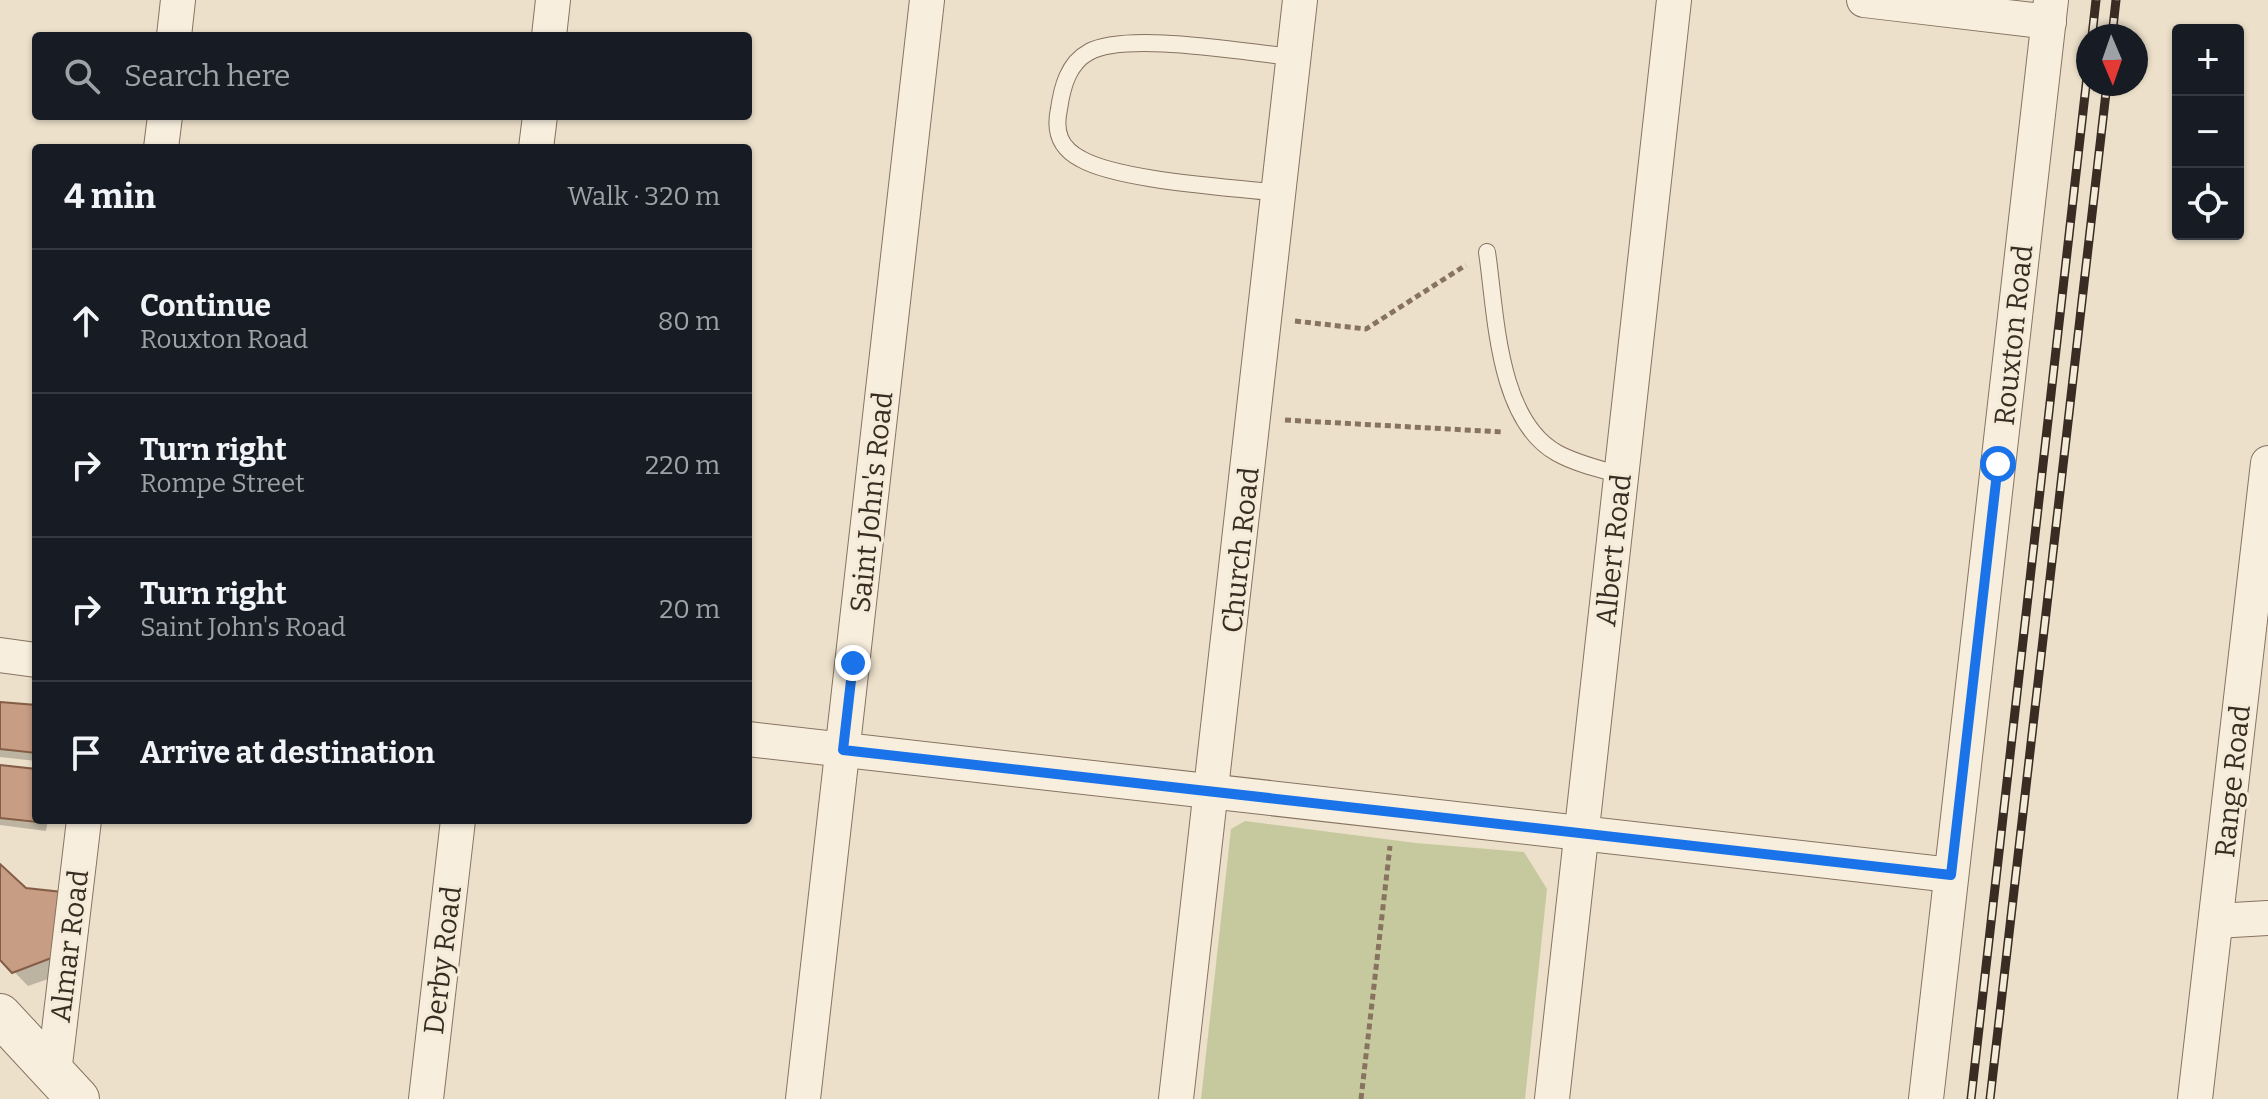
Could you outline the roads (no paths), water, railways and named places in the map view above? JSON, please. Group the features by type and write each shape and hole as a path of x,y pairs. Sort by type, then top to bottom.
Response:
{"street":[{"path":"174,32 178,0"},
{"path":"549,32 553,0"},
{"name":"Saint John's Road","path":"803,1099 927,0"},
{"name":"Church Road","path":"1176,1099 1300,0"},
{"name":"Albert Road","path":"1552,1099 1674,0"},
{"path":"1864,0 2050,11"},
{"name":"Rouxton Road","path":"1926,1099 2050,11"},
{"path":"162,144 164,120"},
{"path":"536,144 540,120"},
{"name":"Range Road","path":"2195,1099 2268,463"},
{"path":"0,655 32,659"},
{"path":"752,739 1951,875"},
{"name":"Almar Road","path":"66,1086 84,824"},
{"name":"Derby Road","path":"426,1099 458,824"},
{"path":"2216,921 2268,918"},
{"path":"0,1015 66,1086"}],"lane":[{"path":"1278,193 1097,167 1064,146 1057,132 1058,112 1065,80 1075,65 1087,53 1105,46 1153,44 1294,57"},
{"path":"1487,252 1508,383 1519,411 1536,434 1555,452 1621,475"}],"railway":[{"path":"2093,24 2096,0"},
{"path":"2113,24 2116,0"},
{"path":"1971,1099 2085,96"},
{"path":"1990,1099 2106,96"}]}
